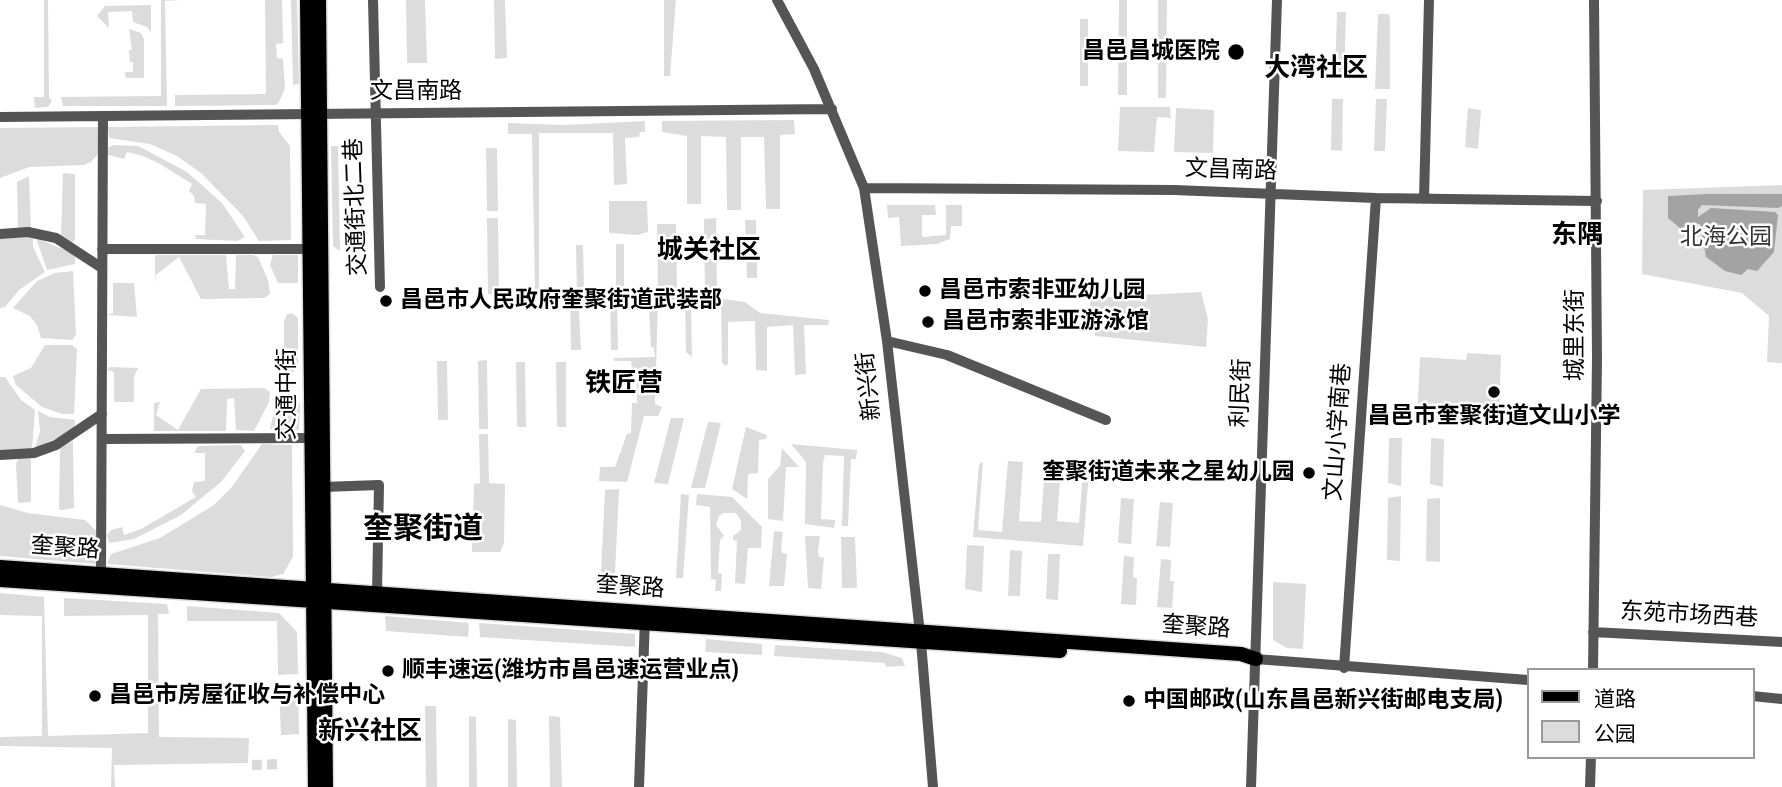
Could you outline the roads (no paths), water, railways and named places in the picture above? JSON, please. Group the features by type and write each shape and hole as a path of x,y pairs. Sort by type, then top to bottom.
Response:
{"main road":[{"name":"交通中街","path":"307,0 314,113 323,486 318,595 315,787"},
{"name":"交通中街","path":"319,0 309,249 311,438 326,787"},
{"name":"奎聚路","path":"0,567 318,595 377,593 645,618"},
{"name":"奎聚路","path":"0,580 318,595 920,636 1241,654 1256,659"}],"street":[{"name":"交通街北二巷","path":"373,0 380,287"},
{"name":"新兴街","path":"777,0 832,109 864,188 887,341 920,636 933,787"},
{"name":"利民街","path":"1251,787 1277,0"},
{"path":"1423,199 1429,0"},
{"name":"城里东街","path":"1593,668 1597,201 1594,0"},
{"name":"文昌南路","path":"0,117 832,109"},
{"path":"101,574 103,117"},
{"name":"文昌南路","path":"864,188 1270,193 1376,198 1597,201"},
{"name":"文山小学南巷","path":"1343,668 1376,198"},
{"path":"0,233 28,232 57,238 102,268"},
{"path":"102,249 309,249"},
{"path":"887,341 947,355 1106,420"},
{"path":"0,455 34,453 56,445 102,414"},
{"path":"102,439 311,438"},
{"path":"323,486 379,485 377,593"},
{"path":"639,787 645,618"},
{"name":"东苑市场西巷","path":"1593,632 1782,642"},
{"name":"奎聚路","path":"1256,659 1343,668 1526,680"},
{"path":"1754,696 1782,699"},
{"path":"1590,787 1591,759"}],"tunnel":[{"path":"252,765 280,764"}],"place":[{"name":"昌邑昌城医院","path":"1236,52"},
{"name":"昌邑市索非亚幼儿园","path":"925,291"},
{"name":"昌邑市人民政府奎聚街道武装部","path":"386,301"},
{"name":"昌邑市索非亚游泳馆","path":"928,322"},
{"name":"昌邑市奎聚街道文山小学","path":"1494,392"},
{"name":"奎聚街道未来之星幼儿园","path":"1309,473"},
{"name":"顺丰速运(潍坊市昌邑速运营业点)","path":"388,671"},
{"name":"昌邑市房屋征收与补偿中心","path":"95,696"},
{"name":"中国邮政(山东昌邑新兴街邮电支局)","path":"1129,701"}],"district":[{"name":"大湾社区","path":"1316,69"},
{"name":"东隅","path":"1577,236"},
{"name":"城关社区","path":"709,251"},
{"name":"铁匠营","path":"624,384"},
{"name":"奎聚街道","path":"423,530"},
{"name":"新兴社区","path":"370,732"}],"park label":[{"name":"北海公园","path":"1726,238"}]}
